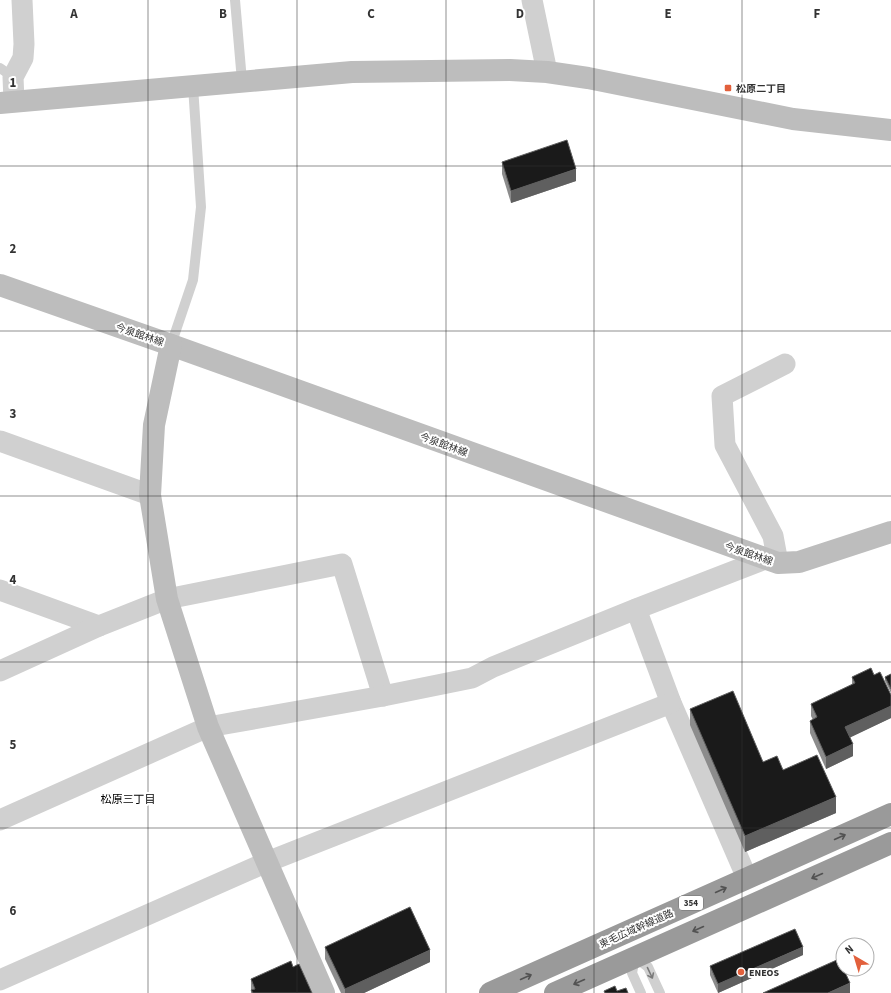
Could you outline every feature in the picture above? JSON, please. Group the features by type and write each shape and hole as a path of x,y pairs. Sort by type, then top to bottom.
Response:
{"highway":[{"name":"東毛広域幹線道路","path":"490,993 891,814"},
{"path":"555,993 891,843"}],"street":[{"path":"22,0 24,44 23,58 7,73 7,102 352,72 480,70 547,72 653,90 794,118 891,130"},
{"path":"532,0 547,72"},
{"name":"今泉館林線","path":"0,285 772,561 799,562 891,532"},
{"path":"171,345 154,425 150,495 167,599 208,727 324,993"},
{"path":"0,820 208,727 383,696 472,678 493,667 636,609 772,561 773,536 725,445 722,396 785,364"},
{"path":"0,441 150,495"},
{"path":"0,671 99,626 167,599 342,564 383,696"},
{"path":"0,590 99,626"},
{"path":"636,609 671,703 747,878"},
{"path":"0,980 267,862 671,703"}],"lane":[{"path":"235,0 242,81"},
{"path":"171,345 193,280 201,207 193,86"},
{"path":"641,993 632,973 635,957 648,966 660,993"}],"building":[{"path":"567,140 576,169 511,191 502,162"},
{"path":"871,668 874,675 880,672 891,695 891,706 845,727 853,744 826,757 810,721 817,717 811,704 855,683 852,677"},
{"path":"891,674 891,689 885,677"},
{"path":"733,691 763,762 777,756 783,770 817,755 836,797 745,836 690,709"},
{"path":"410,907 430,950 345,989 325,947"},
{"path":"795,929 803,947 718,984 710,966"},
{"path":"291,961 293,967 299,964 312,993 253,993 251,990 255,989 251,979"},
{"path":"835,961 835,977 847,977 850,983 828,993 763,993"},
{"path":"615,986 617,991 626,988 628,993 605,993 604,991"}],"place":[{"name":"松原二丁目","path":"728,88"},
{"name":"ENEOS","path":"741,972"}],"district":[{"name":"松原三丁目","path":"128,799"}]}
